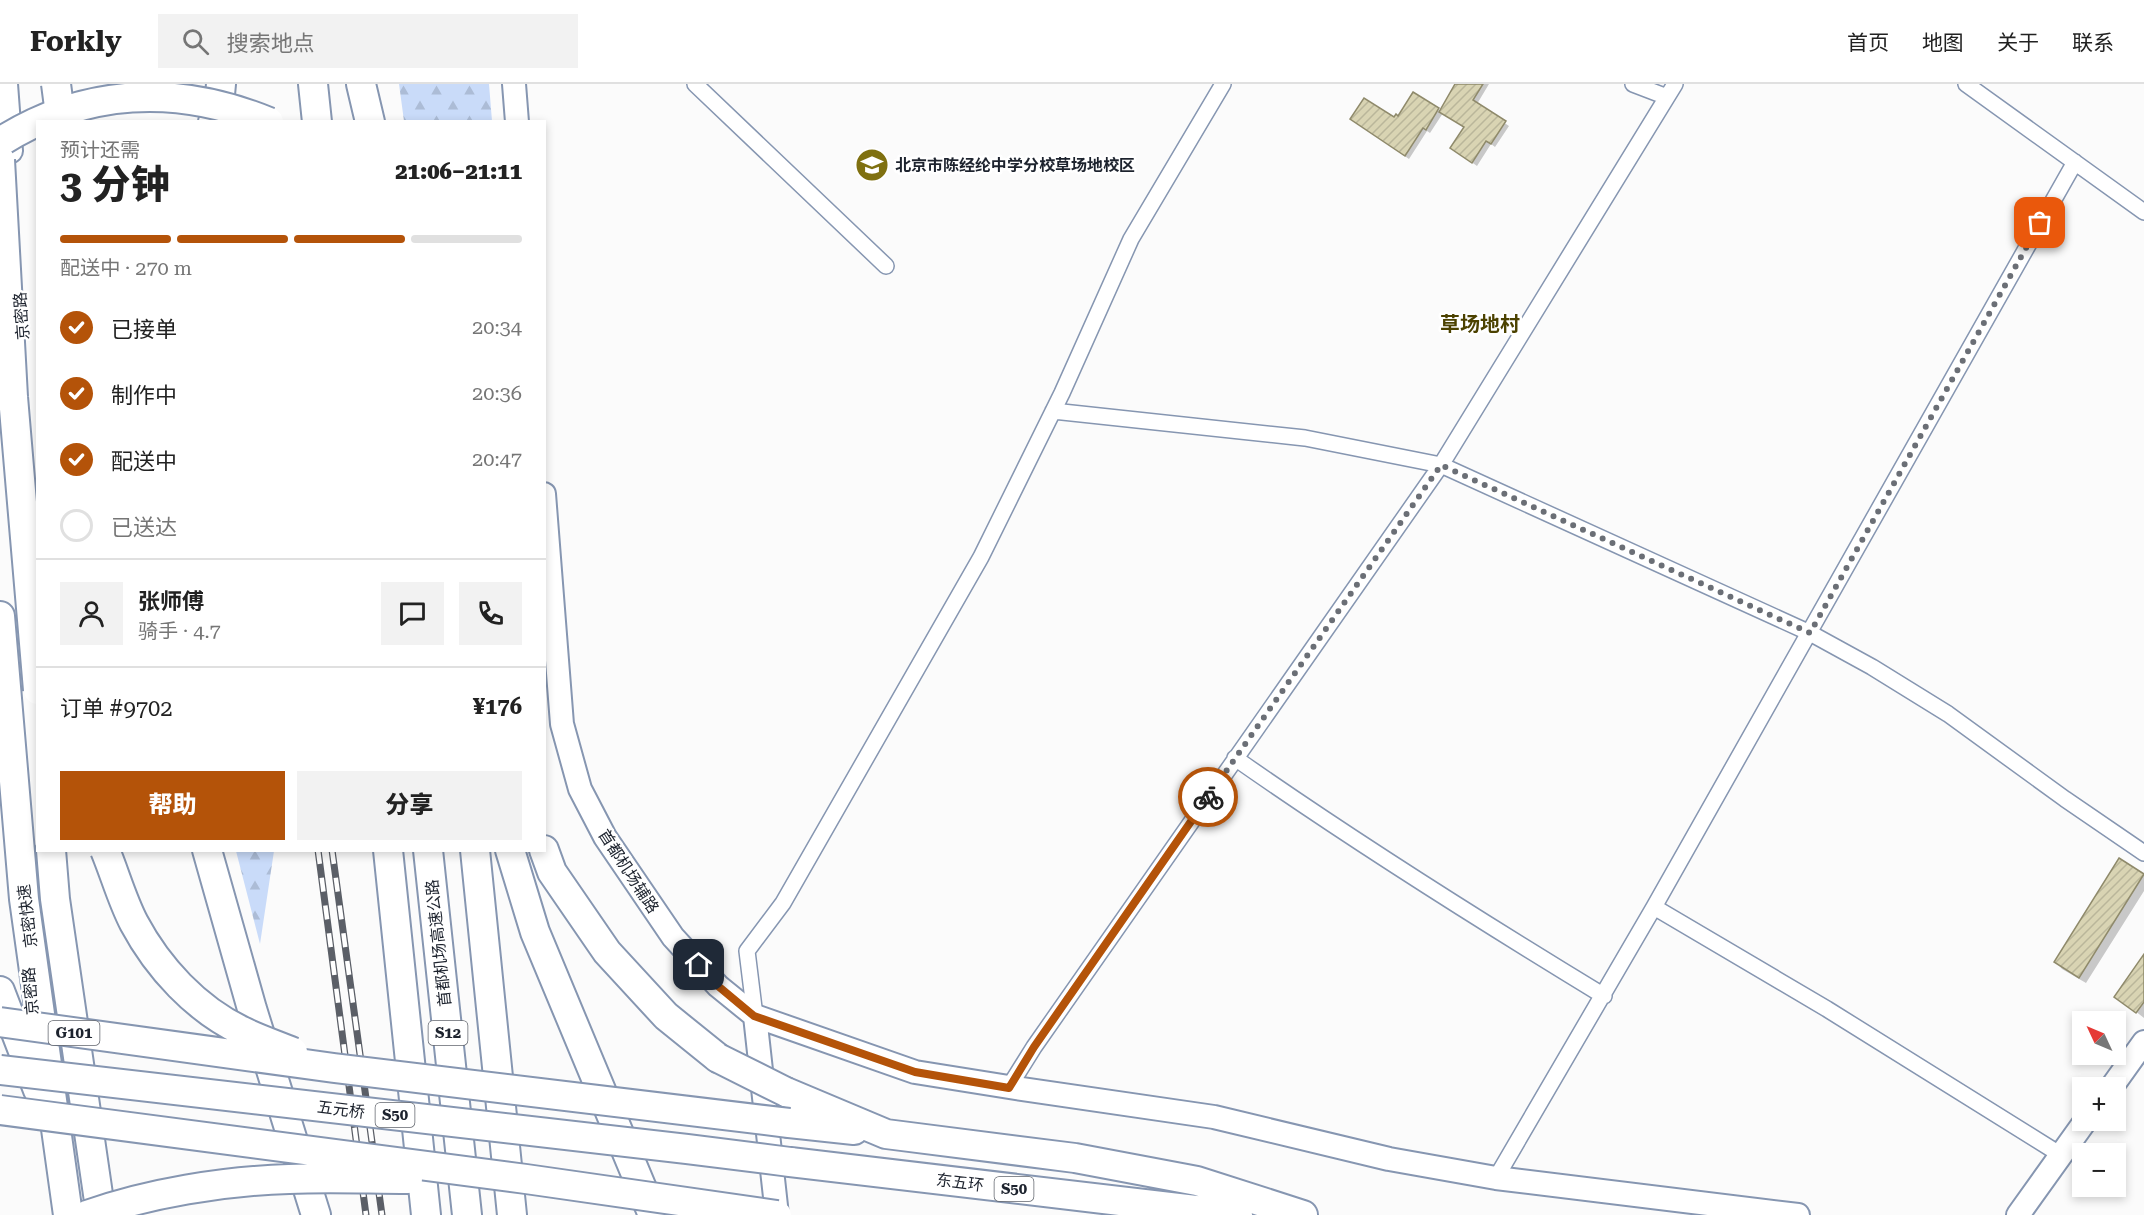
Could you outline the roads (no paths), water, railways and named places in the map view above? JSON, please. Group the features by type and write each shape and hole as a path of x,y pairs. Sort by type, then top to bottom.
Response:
{"highway":[{"path":"40,84 40,120"},
{"path":"56,84 61,120"},
{"path":"214,120 219,105 221,84"},
{"path":"313,84 317,120"},
{"path":"359,84 361,120"},
{"path":"359,84 369,120"},
{"path":"39,120 98,99 126,94 174,95 211,101 244,110 265,120"},
{"path":"0,142 36,121"},
{"path":"0,160 13,397 36,667"},
{"path":"0,429 36,401"},
{"name":"京密快速","path":"0,616 24,899 68,1215"},
{"name":"京密快速","path":"51,852 55,899 101,1215"},
{"path":"106,852 133,920 146,945 185,991 211,1013 242,1031 334,1068"},
{"path":"208,852 252,1010 316,1215"},
{"name":"S12","path":"388,852 426,1215"},
{"name":"首都机场高速公路","path":"428,852 467,1215"},
{"path":"475,852 512,1215"},
{"path":"511,852 535,932 653,1215"},
{"path":"545,852 552,872 607,952 666,1016 718,1059 786,1092 886,1134"},
{"path":"0,991 38,1090"},
{"path":"0,1022 334,1068 1075,1158 1197,1181 1303,1215"},
{"name":"五元桥","path":"0,1070 790,1162"},
{"path":"0,1110 526,1179 777,1215"},
{"name":"东五环","path":"790,1162 1238,1215"},
{"path":"87,1215 114,1206 206,1187 288,1179 526,1179"}],"street":[{"name":"京密路","path":"6,84 36,553"},
{"path":"514,84 517,120"},
{"path":"695,84 886,266"},
{"path":"777,1215 747,951 783,903 981,557 1053,411 1131,239 1223,84"},
{"path":"1009,1088 1034,1047 1441,465 1671,90 1634,84"},
{"path":"1966,84 2144,212"},
{"path":"1496,1178 1604,996 2075,162"},
{"path":"1053,411 1305,438 1441,465 1810,633 1872,667 1948,714 2144,853"},
{"name":"首都机场辅路","path":"546,520 562,724 580,789 605,837 673,937 718,986 754,1016"},
{"name":"京密路","path":"0,621 38,1090 54,1160 63,1215"},
{"path":"1235,758 1313,813 1456,906 1604,996"},
{"name":"G101","path":"61,852 65,891 115,1215"},
{"path":"1654,907 1827,1009 2061,1155"},
{"path":"754,1016 915,1072 1009,1088 1214,1117 1389,1159 1496,1178 1797,1215"},
{"path":"2121,1077 2140,1057"},
{"path":"2018,1215 2078,1131"}],"railway":[{"path":"318,852 366,1215"},
{"path":"332,852 382,1215"}],"place":[{"name":"北京市陈经纶中学分校草场地校区","path":"872,165"}],"district":[{"name":"草场地村","path":"1480,324"}]}
